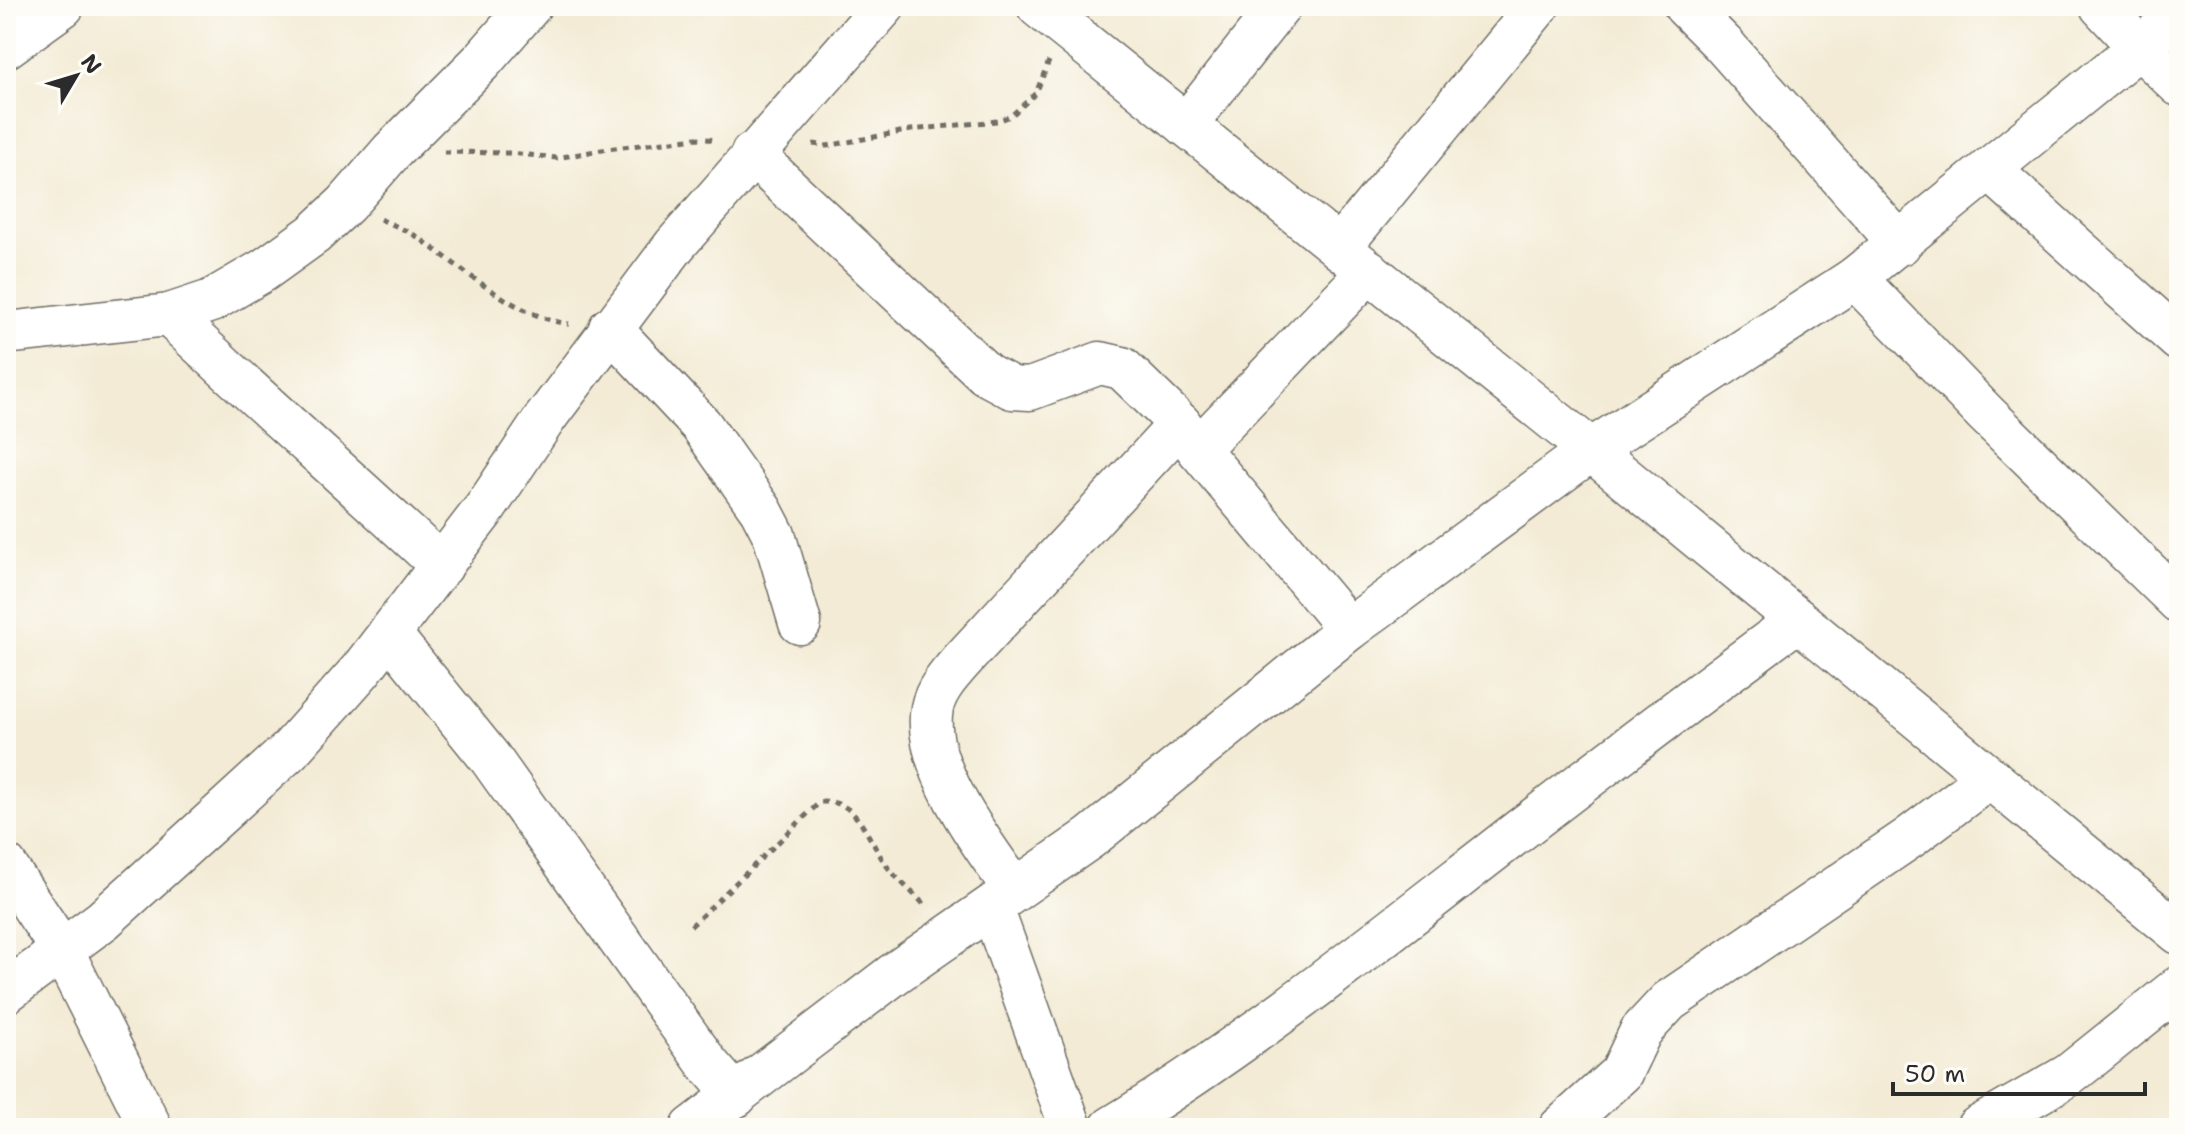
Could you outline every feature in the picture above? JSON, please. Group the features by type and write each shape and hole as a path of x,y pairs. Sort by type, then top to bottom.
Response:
{"street":[{"path":"6,47 63,6"},
{"path":"6,333 169,315 211,301 264,270 314,234 346,204 392,151 473,71 530,6"},
{"path":"6,992 103,920 289,751 361,670 442,566 610,328 675,245 884,6"},
{"path":"1186,125 1280,6"},
{"path":"1071,1128 1004,899 981,842 952,793 931,728 932,708 940,688 965,657 1189,436 1354,260 1538,6"},
{"path":"1685,6 1900,244"},
{"path":"2101,6 2179,85"},
{"path":"1047,12 1591,450 2179,933"},
{"path":"692,1128 894,974 1090,838 1349,629 1591,450 1855,278 2179,15"},
{"path":"760,145 986,374 1012,388 1030,389 1100,363 1122,368 1189,436 1349,629"},
{"path":"1989,169 2179,340"},
{"path":"1855,278 1985,413 2173,581"},
{"path":"169,315 442,566"},
{"path":"610,328 701,425 761,510 774,535 800,623"},
{"path":"1111,1128 1250,1036 1358,957 1650,730 1798,620"},
{"path":"389,633 498,769 707,1063 736,1096"},
{"path":"1560,1128 1621,1073 1641,1031 1669,1001 1909,838 1990,777"},
{"path":"6,866 63,952 151,1128"},
{"path":"1977,1128 2069,1075 2179,987"}],"path":[{"path":"392,151 510,153 557,158 697,138 760,145 827,146 911,130 997,121 1018,111 1036,93 1047,12"},
{"path":"346,204 416,236 468,276 553,322 610,328"},
{"path":"691,926 810,809 820,802 834,802 847,808 859,820 890,869 950,935"}]}
